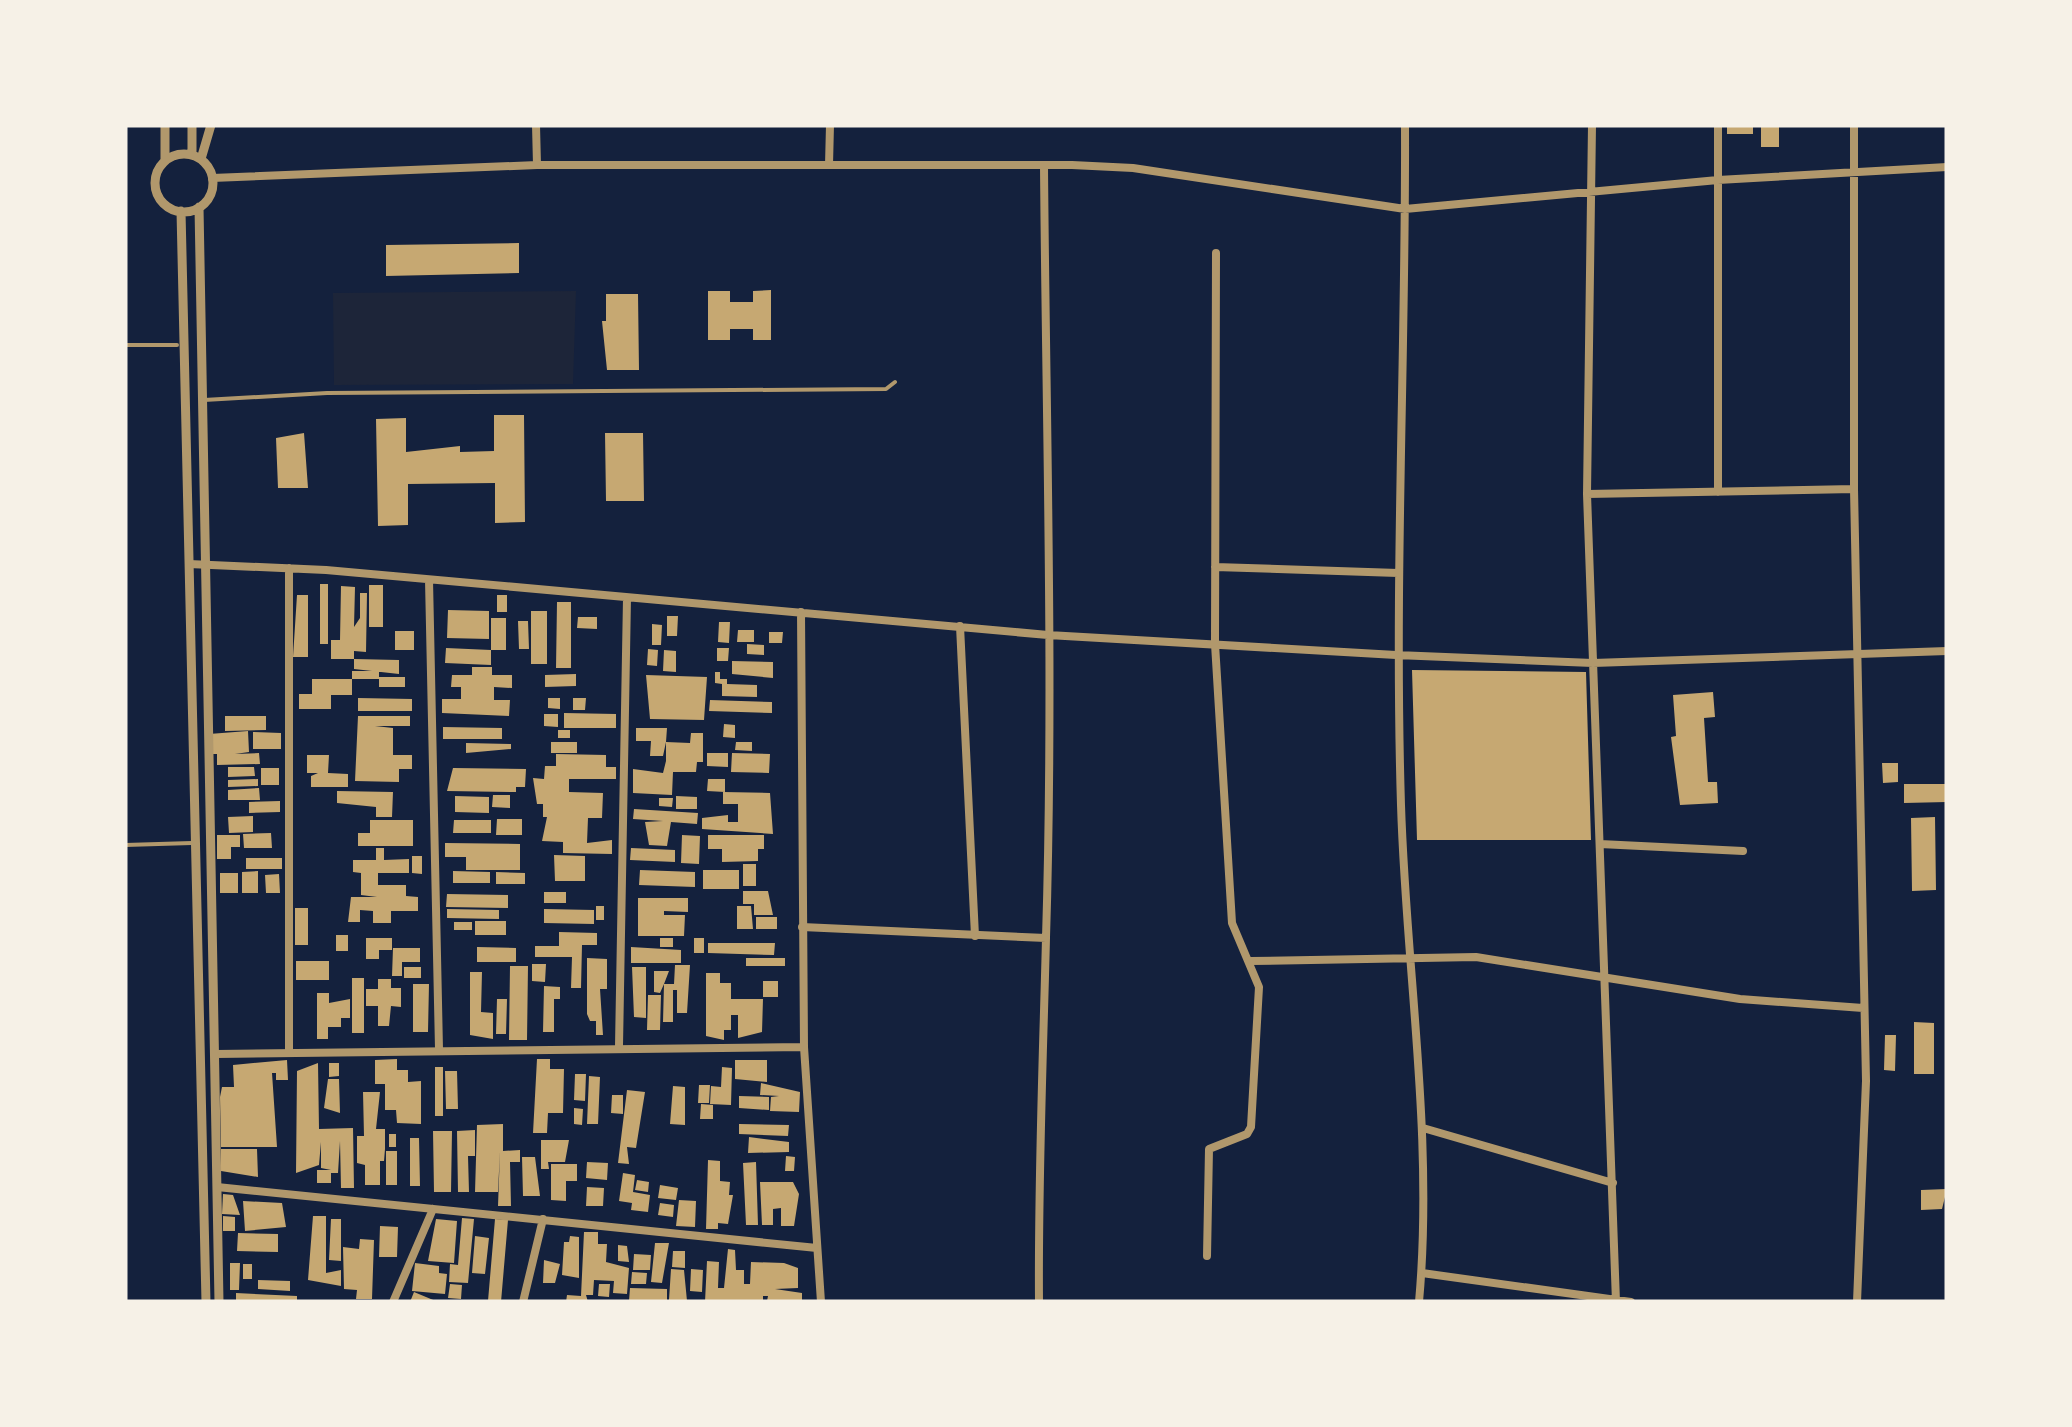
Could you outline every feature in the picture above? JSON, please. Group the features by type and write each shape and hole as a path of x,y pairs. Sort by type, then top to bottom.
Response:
{"street":[{"path":"164,125 165,160 156,177 158,196 181,212"},
{"path":"181,212 199,207 211,193 212,178 196,157 192,125"},
{"path":"196,157 211,125"},
{"path":"536,125 536,165"},
{"path":"828,165 830,125"},
{"path":"1405,125 1396,655 1409,958 1423,1128 1419,1302"},
{"path":"1592,125 1587,494 1616,1301"},
{"path":"1718,125 1718,492"},
{"path":"1854,125 1854,489 1866,1094 1857,1302"},
{"path":"165,160 196,157"},
{"path":"212,178 536,165 1133,168 1405,209 1718,180 1947,168"},
{"path":"1039,1302 1038,1119 1046,938 1048,635 1044,166"},
{"path":"199,207 209,564 219,1302"},
{"path":"181,212 206,1302"},
{"path":"1207,1256 1209,1149 1247,1134 1251,1126 1258,987 1251,961 1232,924 1214,644 1216,254"},
{"path":"1587,494 1854,489"},
{"path":"188,564 288,568 1048,635 1396,655 1593,662 1947,652"},
{"path":"1214,567 1398,573"},
{"path":"288,568 289,1052"},
{"path":"429,580 438,1049"},
{"path":"619,1046 627,598"},
{"path":"801,612 804,1047 821,1302"},
{"path":"960,626 974,936"},
{"path":"1600,844 1744,852"},
{"path":"802,928 1046,938"},
{"path":"1251,961 1476,957 1740,999 1863,1008"},
{"path":"216,1054 619,1046 804,1047"},
{"path":"1423,1128 1613,1183"},
{"path":"217,1188 816,1248"},
{"path":"393,1302 434,1209"},
{"path":"523,1302 543,1218"},
{"path":"1422,1272 1631,1302"}],"lane":[{"path":"125,345 177,344"},
{"path":"204,400 327,393 886,388 895,382"},
{"path":"125,845 197,843"}],"shaded area":[{"path":"576,291 573,384 334,385 333,293"}],"building":[{"path":"1727,125 1753,125 1753,134 1727,134"},
{"path":"1761,126 1779,126 1779,147 1761,147"},
{"path":"519,243 519,273 386,276 386,245"},
{"path":"771,290 771,340 753,340 753,329 730,329 730,340 708,340 708,291 730,291 730,302 753,302 753,291"},
{"path":"606,294 638,294 639,370 607,370 602,321 606,321"},
{"path":"494,415 524,415 525,522 495,523 495,483 408,484 408,525 378,526 376,419 406,418 406,452 460,446 460,452 494,451"},
{"path":"304,433 308,488 278,488 276,438"},
{"path":"605,433 643,433 644,501 606,501"},
{"path":"320,584 328,584 328,644 320,644"},
{"path":"369,585 383,585 383,627 369,627"},
{"path":"341,586 355,587 354,627 360,618 360,593 367,593 366,652 354,651 354,659 331,659 331,640 340,640"},
{"path":"297,595 308,595 308,657 293,657"},
{"path":"497,595 507,595 507,612 497,612"},
{"path":"557,602 571,602 571,668 556,668"},
{"path":"448,610 489,611 489,639 447,638"},
{"path":"531,611 547,611 547,664 531,664"},
{"path":"667,616 678,616 677,636 667,636"},
{"path":"578,617 597,617 597,629 577,628"},
{"path":"491,618 506,618 506,650 491,650"},
{"path":"518,621 528,621 529,649 519,649"},
{"path":"719,622 730,622 729,643 718,642"},
{"path":"652,624 662,625 661,645 652,645"},
{"path":"738,630 754,630 754,642 737,642"},
{"path":"395,631 414,631 414,650 395,650"},
{"path":"769,632 783,632 782,643 769,643"},
{"path":"747,644 764,645 764,655 747,654"},
{"path":"446,648 491,650 491,665 445,663"},
{"path":"717,648 729,648 728,661 717,661"},
{"path":"648,649 658,650 657,666 647,665"},
{"path":"664,650 676,651 676,672 663,671"},
{"path":"354,659 399,660 399,674 354,669"},
{"path":"732,661 773,662 773,678 732,674"},
{"path":"472,667 492,667 492,675 512,675 512,688 494,687 494,700 510,700 509,716 442,713 442,699 461,699 461,687 451,687 452,675 472,675"},
{"path":"1412,670 1586,672 1591,840 1417,840"},
{"path":"352,671 379,671 379,679 352,679"},
{"path":"715,672 720,672 720,679 727,679 727,684 757,685 757,697 722,696 722,684 715,683"},
{"path":"576,674 576,686 545,687 545,675"},
{"path":"646,675 707,677 704,720 650,719"},
{"path":"379,677 405,677 405,687 379,687"},
{"path":"312,679 352,679 352,695 331,695 331,709 299,709 299,694 312,694"},
{"path":"1713,692 1715,717 1704,718 1708,782 1717,782 1718,803 1680,805 1671,737 1676,736 1673,695"},
{"path":"358,698 412,699 412,711 358,711"},
{"path":"548,698 560,698 560,709 548,708"},
{"path":"573,698 586,698 585,710 573,710"},
{"path":"710,700 772,702 772,713 709,711"},
{"path":"564,713 616,714 616,728 564,728"},
{"path":"544,714 558,714 558,727 544,726"},
{"path":"225,716 266,716 266,730 225,731"},
{"path":"358,716 410,716 410,726 375,726 393,728 393,755 412,755 412,769 399,769 399,782 355,781"},
{"path":"724,724 735,725 735,738 723,737"},
{"path":"443,727 502,728 502,739 443,739"},
{"path":"636,728 667,728 663,756 650,756 651,741 636,741"},
{"path":"558,730 570,730 570,738 558,738"},
{"path":"248,731 249,752 235,754 259,753 260,764 217,765 217,754 210,754 209,734"},
{"path":"253,732 281,733 281,749 253,749"},
{"path":"691,733 703,733 703,762 697,762 696,772 673,772 672,795 633,793 633,769 663,773 666,742 690,743"},
{"path":"551,742 577,742 577,753 551,753"},
{"path":"736,742 752,742 752,751 735,750"},
{"path":"466,743 511,744 511,749 466,753"},
{"path":"707,753 728,753 728,767 707,766"},
{"path":"732,753 770,754 769,773 731,772"},
{"path":"556,754 606,755 606,767 616,767 616,779 569,779 569,792 603,793 602,818 588,818 587,843 612,840 612,854 563,853 563,842 542,841 547,817 543,817 543,804 537,804 533,778 544,779 545,766 556,766"},
{"path":"307,755 329,755 328,773 348,774 348,787 311,787 311,776 318,773 307,773"},
{"path":"1882,763 1898,763 1898,782 1883,783"},
{"path":"228,767 254,767 255,776 228,777"},
{"path":"261,768 279,768 279,785 261,785"},
{"path":"453,768 526,769 525,787 516,787 516,792 447,791"},
{"path":"258,779 258,786 228,787 228,780"},
{"path":"708,779 725,779 725,792 707,791"},
{"path":"1904,784 1947,784 1947,802 1904,803"},
{"path":"259,788 260,800 228,800 228,790"},
{"path":"337,791 393,792 392,817 376,817 376,807 337,803"},
{"path":"723,792 770,793 773,834 702,829 702,818 728,815 728,822 738,822 738,804 723,804"},
{"path":"493,795 510,795 510,808 492,807"},
{"path":"455,796 489,797 489,813 455,812"},
{"path":"676,796 697,797 697,809 676,809"},
{"path":"659,798 673,798 672,807 659,806"},
{"path":"280,801 280,812 249,813 249,802"},
{"path":"634,809 698,813 697,824 671,822 667,846 649,845 645,822 663,821 633,819"},
{"path":"253,816 253,832 229,833 228,817"},
{"path":"1935,817 1936,890 1912,891 1911,818"},
{"path":"497,819 522,819 522,835 496,835"},
{"path":"370,820 413,820 413,846 358,846 358,833 370,833"},
{"path":"454,820 491,820 491,833 453,833"},
{"path":"271,833 272,848 244,848 243,834"},
{"path":"217,835 240,835 240,847 231,847 231,859 217,859"},
{"path":"682,835 700,836 699,864 681,863"},
{"path":"708,835 764,835 764,849 758,849 758,861 722,862 722,849 708,849"},
{"path":"445,843 520,844 520,870 466,870 466,857 445,857"},
{"path":"376,848 384,848 384,860 409,859 409,873 378,873 378,885 406,885 406,896 418,897 418,911 391,911 391,923 373,923 373,911 360,910 360,922 348,922 351,897 377,897 361,895 361,873 353,872 353,860 376,860"},
{"path":"631,848 675,850 675,862 630,860"},
{"path":"554,855 585,856 585,881 555,881"},
{"path":"412,856 422,856 422,874 412,873"},
{"path":"246,858 282,858 282,869 246,869"},
{"path":"743,864 756,864 756,886 743,886"},
{"path":"640,870 695,872 695,887 639,885"},
{"path":"703,870 739,870 739,889 703,889"},
{"path":"258,871 258,893 242,893 242,872"},
{"path":"453,871 490,872 490,883 453,883"},
{"path":"496,872 525,873 525,884 496,884"},
{"path":"220,873 238,873 238,893 220,893"},
{"path":"279,874 280,893 266,893 265,875"},
{"path":"743,891 768,891 773,915 754,915 754,904 743,904"},
{"path":"544,892 566,892 566,903 544,903"},
{"path":"447,894 508,895 508,908 446,907"},
{"path":"638,898 688,898 688,912 664,911 664,915 685,915 684,936 638,936"},
{"path":"596,906 604,906 604,920 596,920"},
{"path":"737,906 751,906 753,929 737,929"},
{"path":"295,908 308,908 308,945 295,945"},
{"path":"447,909 499,910 499,919 447,918"},
{"path":"544,909 594,910 594,924 544,923"},
{"path":"756,917 777,917 777,929 756,929"},
{"path":"475,921 506,921 506,935 475,935"},
{"path":"454,922 472,922 472,930 454,930"},
{"path":"559,932 597,933 597,945 582,945 581,988 571,988 572,957 535,957 535,946 559,946"},
{"path":"336,935 348,935 348,951 336,951"},
{"path":"366,938 392,938 392,950 379,950 379,959 366,959"},
{"path":"660,938 673,938 673,947 660,947"},
{"path":"694,938 704,938 704,953 694,953"},
{"path":"708,943 775,943 774,955 708,953"},
{"path":"477,947 516,948 516,962 477,962"},
{"path":"631,947 681,950 681,963 631,963"},
{"path":"393,948 420,948 420,962 402,962 402,976 392,976"},
{"path":"587,958 607,959 607,989 600,989 603,1035 596,1035 596,1021 590,1021 587,1014"},
{"path":"746,958 785,958 785,966 746,966"},
{"path":"296,961 329,961 329,980 296,980"},
{"path":"532,964 546,964 545,982 532,981"},
{"path":"675,965 690,965 687,1013 677,1013 677,990 673,990 673,1022 663,1022 664,984 674,984"},
{"path":"510,966 528,966 527,1040 509,1040"},
{"path":"404,967 421,967 421,978 404,978"},
{"path":"632,967 646,967 646,1018 634,1017"},
{"path":"654,971 669,971 660,993 654,992"},
{"path":"470,972 482,972 481,1012 493,1013 493,1039 470,1035"},
{"path":"706,973 720,973 720,983 731,983 731,999 763,999 762,1032 738,1038 738,1015 731,1015 731,1030 724,1030 724,1040 706,1036"},
{"path":"352,978 364,978 364,1033 352,1033"},
{"path":"378,979 391,979 391,988 401,988 401,1007 391,1006 389,1026 378,1026 378,1006 366,1006 366,989 378,989"},
{"path":"763,981 778,981 778,997 763,997"},
{"path":"413,984 429,984 428,1032 413,1032"},
{"path":"544,986 560,987 560,999 554,999 554,1032 543,1032"},
{"path":"317,993 329,993 329,1003 350,999 350,1018 341,1018 341,1027 328,1027 328,1039 317,1039"},
{"path":"648,995 661,995 660,1030 647,1030"},
{"path":"497,999 507,999 506,1034 496,1034"},
{"path":"1914,1022 1934,1023 1934,1074 1914,1074"},
{"path":"1885,1035 1896,1035 1895,1071 1884,1070"},
{"path":"397,1059 397,1070 408,1070 408,1082 421,1081 421,1124 397,1123 396,1110 385,1110 385,1084 375,1084 375,1060"},
{"path":"537,1059 550,1059 550,1069 564,1069 563,1113 548,1113 547,1133 533,1133"},
{"path":"287,1060 288,1080 276,1080 276,1073 272,1073 277,1147 221,1147 220,1097 222,1087 234,1087 233,1065"},
{"path":"735,1060 767,1060 767,1082 735,1079"},
{"path":"318,1063 319,1129 353,1128 354,1188 341,1188 340,1141 338,1173 331,1173 331,1183 317,1183 317,1170 331,1170 321,1168 321,1142 319,1165 296,1173 297,1071"},
{"path":"329,1063 339,1063 339,1076 329,1077"},
{"path":"435,1067 443,1067 443,1116 435,1116"},
{"path":"722,1067 732,1068 731,1105 710,1104 711,1086 721,1087"},
{"path":"445,1071 457,1071 458,1109 446,1109"},
{"path":"575,1074 586,1074 585,1101 574,1100"},
{"path":"589,1076 600,1077 598,1124 587,1124"},
{"path":"328,1079 339,1079 340,1113 324,1108"},
{"path":"761,1083 800,1092 799,1112 770,1111 771,1097 779,1096 760,1095"},
{"path":"699,1085 710,1085 709,1103 698,1103"},
{"path":"673,1086 685,1087 685,1125 670,1124"},
{"path":"627,1090 645,1092 636,1148 627,1147 629,1164 618,1163"},
{"path":"363,1092 380,1092 376,1129 385,1129 385,1149 384,1161 380,1161 380,1185 365,1185 365,1165 357,1163 357,1136 364,1136"},
{"path":"612,1095 623,1095 623,1114 611,1113"},
{"path":"739,1096 769,1097 769,1110 739,1108"},
{"path":"701,1104 713,1105 713,1119 700,1119"},
{"path":"574,1108 583,1109 582,1125 574,1124"},
{"path":"503,1124 503,1151 520,1150 520,1162 510,1162 511,1206 498,1206 500,1151 498,1192 475,1192 477,1125"},
{"path":"739,1124 789,1125 788,1136 739,1134"},
{"path":"475,1130 475,1156 468,1156 469,1192 458,1192 457,1131"},
{"path":"433,1131 452,1131 451,1192 434,1192"},
{"path":"389,1134 396,1134 396,1147 389,1147"},
{"path":"749,1137 789,1142 789,1152 748,1153"},
{"path":"410,1138 419,1138 420,1186 410,1186"},
{"path":"541,1140 569,1140 565,1162 548,1162 549,1169 541,1169"},
{"path":"221,1149 257,1149 258,1177 221,1171"},
{"path":"386,1151 397,1151 397,1185 386,1185"},
{"path":"786,1156 795,1157 794,1171 785,1171"},
{"path":"522,1157 535,1157 540,1196 523,1196"},
{"path":"708,1160 720,1161 720,1181 730,1182 729,1195 733,1195 728,1224 718,1223 718,1229 706,1229"},
{"path":"587,1162 608,1163 607,1180 586,1178"},
{"path":"756,1162 758,1225 746,1225 743,1163"},
{"path":"551,1164 577,1164 577,1181 566,1181 566,1201 551,1200"},
{"path":"623,1173 635,1175 633,1192 650,1195 648,1212 631,1210 632,1203 619,1201"},
{"path":"637,1180 649,1182 648,1192 635,1190"},
{"path":"760,1182 793,1182 799,1194 794,1226 781,1226 781,1208 773,1209 773,1225 762,1225"},
{"path":"660,1185 678,1188 676,1200 658,1198"},
{"path":"587,1187 604,1188 603,1206 586,1206"},
{"path":"1947,1189 1942,1209 1921,1210 1921,1190"},
{"path":"223,1194 233,1195 240,1215 222,1214"},
{"path":"679,1200 696,1201 695,1227 676,1226"},
{"path":"243,1201 282,1203 286,1227 245,1231"},
{"path":"660,1203 674,1205 673,1217 658,1215"},
{"path":"223,1216 235,1217 235,1231 223,1231"},
{"path":"313,1216 326,1216 326,1273 341,1270 341,1286 308,1280"},
{"path":"462,1218 474,1219 468,1283 449,1282 450,1264 458,1265"},
{"path":"331,1219 341,1219 341,1261 329,1260"},
{"path":"436,1219 457,1221 454,1263 428,1261"},
{"path":"495,1219 508,1220 501,1302 488,1301"},
{"path":"380,1226 398,1227 397,1257 379,1257"},
{"path":"584,1232 598,1232 598,1244 607,1244 606,1262 629,1268 627,1294 613,1293 614,1281 594,1280 593,1295 586,1295 588,1302 566,1302 567,1295 581,1296"},
{"path":"238,1233 278,1234 278,1252 237,1251"},
{"path":"475,1236 489,1238 485,1274 472,1273"},
{"path":"570,1236 579,1237 579,1278 562,1275 564,1242 569,1242"},
{"path":"360,1239 374,1240 372,1299 356,1299 357,1290 344,1289 343,1247 359,1249"},
{"path":"655,1243 669,1243 662,1283 651,1282"},
{"path":"618,1245 627,1246 629,1262 618,1261"},
{"path":"728,1249 735,1250 736,1270 744,1270 744,1284 750,1284 751,1262 784,1263 798,1268 798,1288 775,1289 802,1293 802,1302 767,1301 768,1296 763,1296 763,1302 705,1302 707,1261 719,1262 718,1288 724,1288"},
{"path":"673,1251 685,1251 685,1268 672,1267"},
{"path":"634,1254 651,1255 650,1270 633,1270"},
{"path":"544,1260 560,1264 555,1283 543,1283"},
{"path":"230,1263 240,1263 239,1290 230,1290"},
{"path":"415,1263 439,1266 439,1273 447,1274 445,1294 412,1291"},
{"path":"243,1264 252,1264 252,1279 243,1279"},
{"path":"671,1269 684,1270 687,1301 669,1300"},
{"path":"691,1269 703,1270 702,1292 690,1291"},
{"path":"632,1272 647,1273 646,1284 631,1284"},
{"path":"258,1280 290,1281 290,1291 258,1289"},
{"path":"450,1284 462,1285 461,1299 448,1298"},
{"path":"599,1284 610,1284 609,1297 598,1296"},
{"path":"630,1288 667,1289 667,1302 629,1301"},
{"path":"414,1292 438,1302 410,1302"},
{"path":"236,1293 297,1296 297,1302 236,1302"}]}
